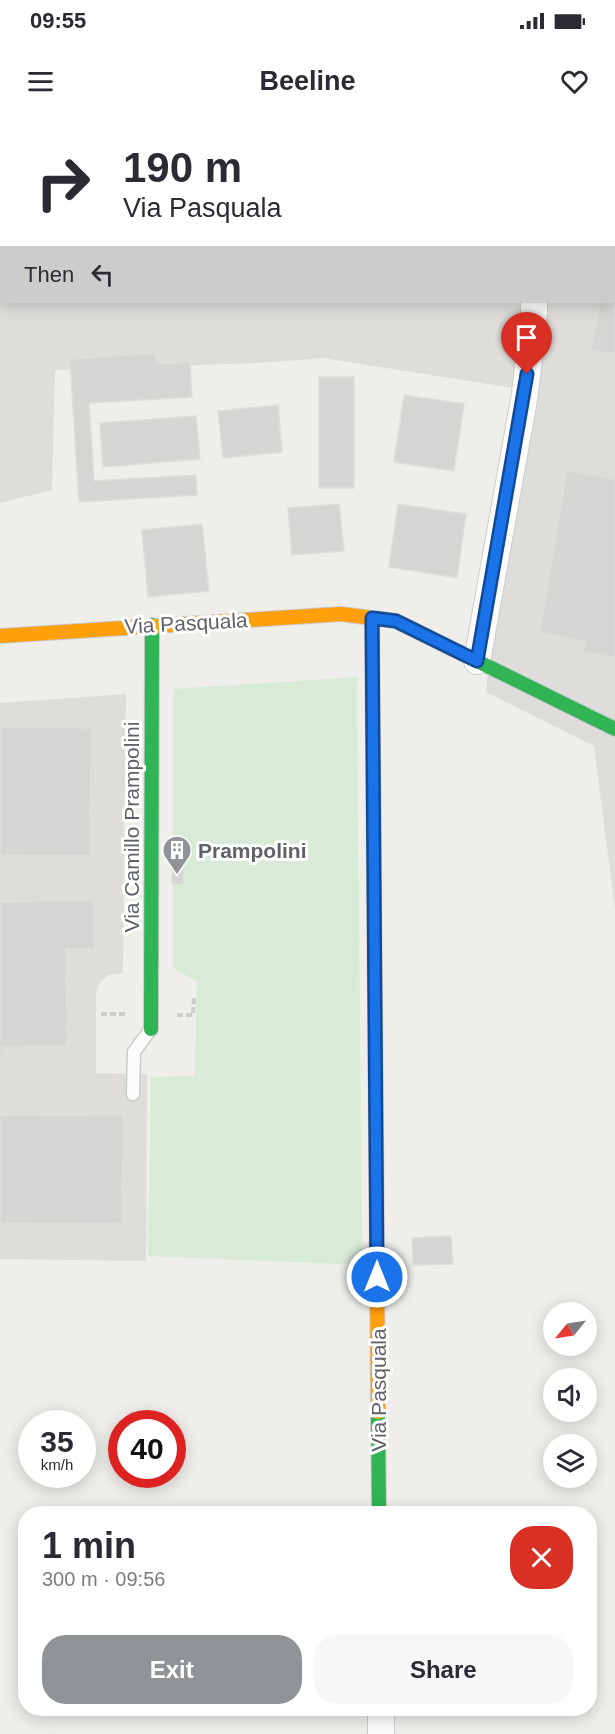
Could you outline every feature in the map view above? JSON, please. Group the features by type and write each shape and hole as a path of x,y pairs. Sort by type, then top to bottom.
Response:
{"street":[{"path":"477,661 525,394 534,303"},
{"name":"Via Pasquala","path":"0,636 341,614 396,621 615,729"},
{"name":"Via Pasquala","path":"372,618 379,1506"},
{"name":"Via Camillo Prampolini","path":"151,1029 152,625"},
{"path":"381,1716 381,1734"}],"lane":[{"path":"133,1095 134,1052 151,1029"}],"shaded area":[{"path":"0,303 615,303 615,909 594,746 486,692 520,389 323,358 258,363 55,370 52,490 0,503"},
{"path":"126,694 123,973 108,975 100,983 96,992 96,1073 147,1074 146,1261 0,1259 0,703"}],"green space":[{"path":"357,677 362,1265 148,1256 151,1077 195,1076 197,982 173,967 173,689"}],"building":[{"path":"600,303 615,303 615,354 591,350"},
{"path":"156,353 156,364 190,362 192,397 89,403 94,481 196,475 197,495 79,502 70,359"},
{"path":"319,377 354,377 354,488 319,488"},
{"path":"404,395 464,404 454,471 394,462"},
{"path":"278,405 282,452 223,458 218,411"},
{"path":"196,416 200,459 103,467 100,423"},
{"path":"567,471 615,479 615,658 582,652 585,641 540,633"},
{"path":"339,504 344,551 292,555 288,508"},
{"path":"398,504 466,514 457,578 389,567"},
{"path":"202,524 209,591 148,597 142,530"},
{"path":"0,727 91,728 90,856 0,855"},
{"name":"Prampolini","path":"172,868 183,868 183,884 172,884"},
{"path":"94,900 95,949 66,949 67,1046 3,1047 3,1055 0,1055 0,902"},
{"path":"0,1115 123,1116 122,1224 0,1223"},
{"path":"451,1236 453,1264 413,1265 412,1238"}],"traffic: fast":[{"path":"372,618 376,1127"},
{"path":"402,624 615,729"},
{"path":"151,1029 152,625"},
{"path":"378,1412 379,1506"}],"traffic: slow":[{"path":"0,636 341,614 396,621 402,624"},
{"path":"376,1127 378,1412"}],"place":[{"name":"Prampolini","path":"177,876"}],"route":[{"path":"377,1277 372,618 396,621 477,661 527,374"}]}
